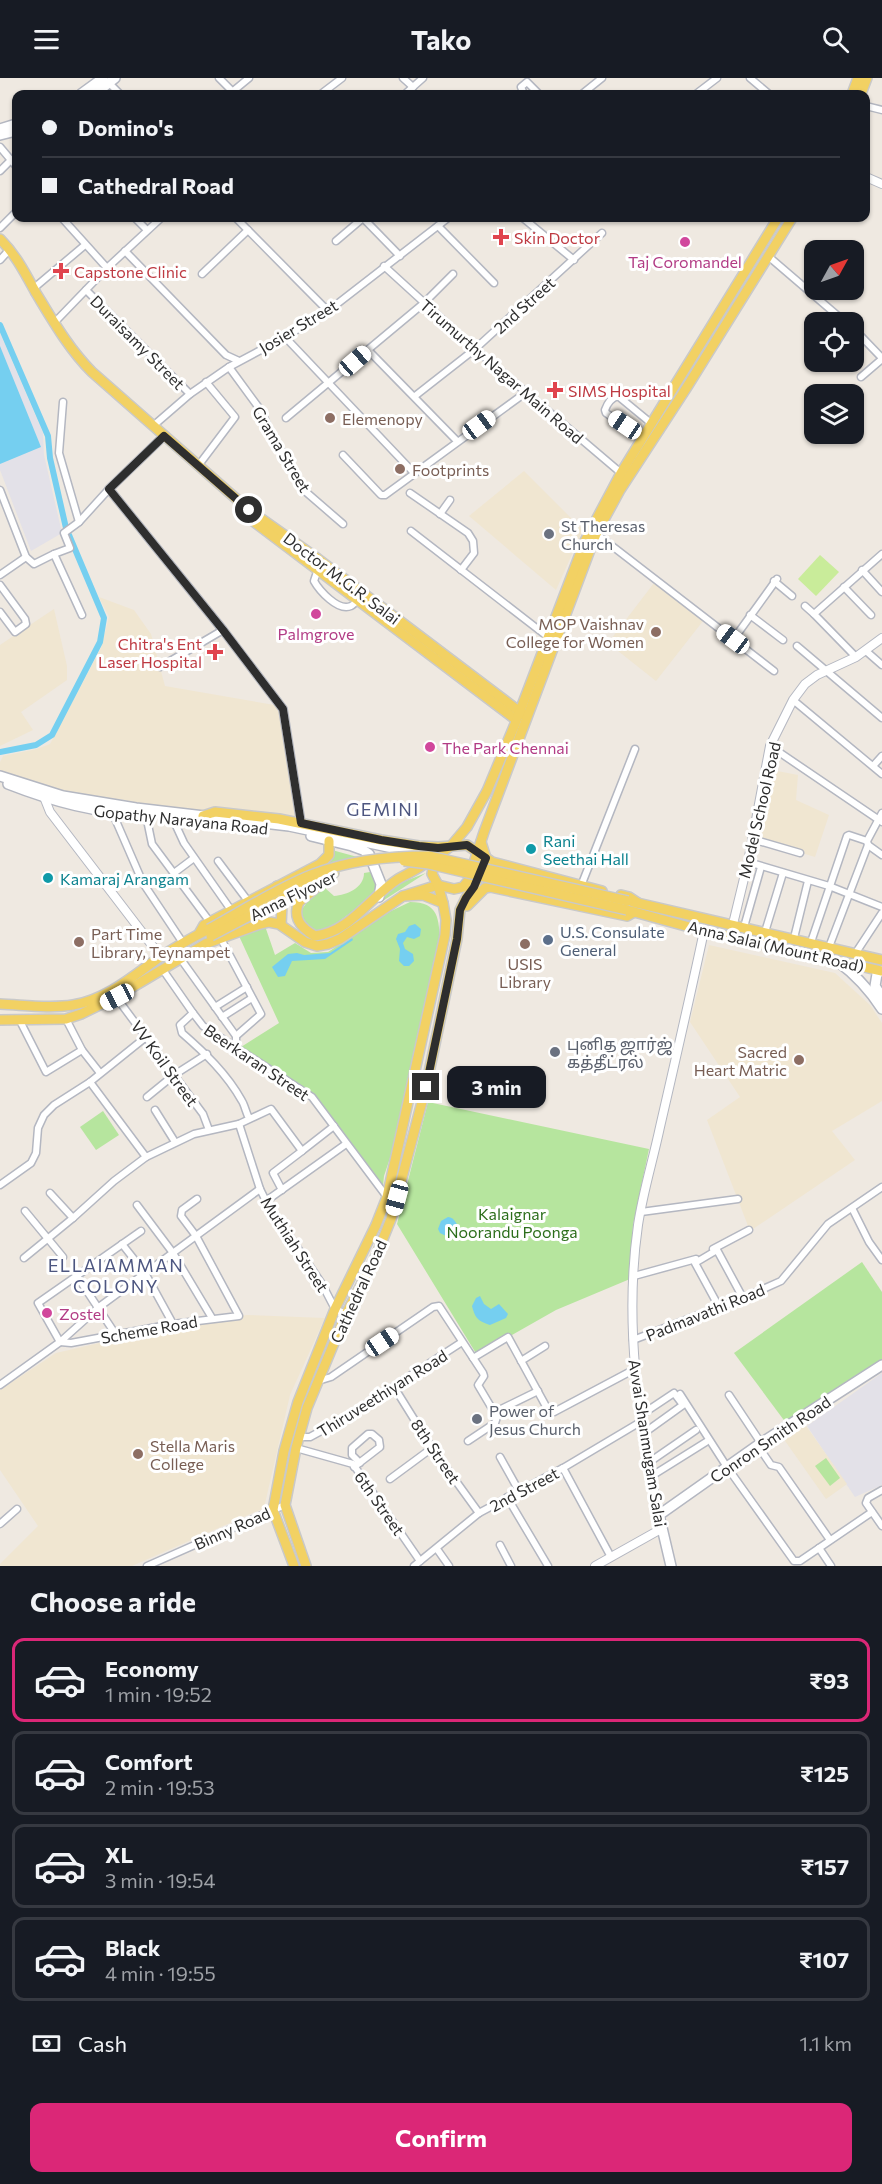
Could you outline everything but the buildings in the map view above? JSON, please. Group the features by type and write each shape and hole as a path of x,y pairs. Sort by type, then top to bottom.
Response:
{"main road":[{"path":"89,90 109,80"},
{"path":"334,873 299,902 296,908 300,925 315,936 327,934 343,926 397,880 451,846 467,827 498,766 569,582 620,476 773,222"},
{"path":"211,934 269,922 281,925 304,942 317,946 328,944 402,896 438,885 454,889 463,887 468,881 579,580 594,532 789,222"},
{"path":"0,239 4,252 19,267"},
{"name":"Doctor M.G.R. Salai","path":"19,267 80,359 153,426 162,439 253,513 318,560 517,715"},
{"name":"Doctor M.G.R. Salai","path":"19,267 42,311 76,361 247,516 517,715 529,718"},
{"path":"620,476 620,490"},
{"path":"569,582 579,580"},
{"name":"Anna Flyover","path":"2,782 40,788 63,796 136,808 290,826 432,856 632,906"},
{"name":"Gopathy Narayana Road","path":"2,782 44,798 113,814 172,817 279,830 352,846 369,854 381,884 379,897"},
{"path":"203,816 215,812 301,823 381,840 438,848 467,845 489,860 629,897 632,906 627,916 515,892 485,888"},
{"path":"0,1020 66,1019 88,1012 117,997 180,958 211,934 231,910 324,860 328,855 329,841"},
{"path":"457,937 467,906 485,888 489,860 481,842"},
{"name":"Anna Flyover","path":"211,934 311,875 356,862 380,858 432,856"},
{"name":"Cathedral Road","path":"273,1510 284,1451 298,1402 335,1309 376,1225 387,1197 445,935 446,920 438,885 432,874 432,856"},
{"name":"Cathedral Road","path":"306,1566 285,1505 296,1448 307,1408 346,1314 376,1256 391,1219 426,1087 457,937 460,910 489,860"},
{"name":"Anna Flyover","path":"161,957 199,934 211,934 314,880 381,862 429,864 632,906"},
{"path":"278,886 282,905 281,925"},
{"path":"402,896 423,895 443,903"},
{"name":"Anna Salai (Mount Road)","path":"632,906 733,924 882,960"},
{"name":"Anna Salai (Mount Road)","path":"632,906 705,931 882,971"},
{"path":"0,1004 47,1007 74,1005 89,1001 105,994 161,957"},
{"path":"837,961 854,973 882,1009"},
{"path":"882,971 877,974 875,986 882,997"},
{"name":"Conron Smith Road","path":"659,1515 727,1467 882,1365"},
{"path":"273,1510 294,1566"},
{"name":"Avvai Shanmugam Salai","path":"659,1515 671,1566"}],"street":[{"path":"219,78 231,90"},
{"path":"237,90 249,78"},
{"path":"326,90 342,78"},
{"path":"403,78 413,87"},
{"path":"410,90 423,78"},
{"path":"587,90 602,78"},
{"path":"701,90 717,78"},
{"path":"750,78 764,90"},
{"path":"522,90 520,87 527,82 535,90"},
{"path":"0,147 12,161"},
{"path":"0,228 12,216"},
{"path":"66,222 107,268"},
{"path":"139,222 147,230"},
{"path":"54,323 107,268 156,222"},
{"path":"241,222 328,311"},
{"path":"336,241 358,222"},
{"path":"367,222 400,255"},
{"name":"Josier Street","path":"153,426 206,382 328,311 443,222"},
{"path":"528,222 574,260"},
{"path":"438,226 494,283"},
{"path":"202,274 248,230"},
{"name":"2nd Street","path":"415,396 475,349 603,233"},
{"path":"34,288 86,245"},
{"path":"125,251 226,355 239,361"},
{"path":"768,256 834,312"},
{"name":"Tirumurthy Nagar Main Road","path":"384,266 620,476"},
{"path":"286,418 424,303 453,274"},
{"name":"Duraisamy Street","path":"86,290 190,394"},
{"path":"285,337 414,473"},
{"path":"861,377 882,358 864,339"},
{"path":"368,350 457,441"},
{"name":"Grama Street","path":"229,367 262,412 269,430 306,492 343,524"},
{"path":"198,466 235,417 206,382"},
{"path":"343,455 383,495 525,393"},
{"path":"643,438 606,413 607,405 618,396 652,424"},
{"path":"63,402 59,453 79,522"},
{"path":"0,490 26,557 34,564 70,548 64,533 79,522 109,489 162,439"},
{"path":"109,489 223,630 283,709 301,823"},
{"path":"410,493 468,533 473,541 474,553 461,570"},
{"path":"440,514 450,500"},
{"path":"411,531 548,637"},
{"path":"594,532 774,671"},
{"path":"54,554 81,615"},
{"path":"814,614 882,554"},
{"path":"0,575 26,557"},
{"path":"318,569 314,580 318,588 337,604 347,607 358,599"},
{"path":"862,570 882,592"},
{"path":"733,639 776,580 792,596"},
{"path":"0,585 25,619 26,624 15,632 0,612"},
{"path":"844,586 871,615"},
{"path":"805,606 856,657"},
{"path":"750,615 783,640"},
{"path":"160,667 223,630"},
{"name":"Model School Road","path":"733,924 748,862 770,746 793,700 805,684 856,657 882,638"},
{"path":"797,646 882,718"},
{"path":"866,651 882,665"},
{"path":"793,700 882,774"},
{"path":"770,746 881,818 867,843 828,946"},
{"path":"581,886 635,749"},
{"path":"873,766 882,756"},
{"path":"40,788 50,812 161,957"},
{"path":"113,814 143,883 183,943"},
{"path":"146,815 148,834 152,843 248,987 261,1014 236,1036"},
{"path":"172,817 194,858 231,910"},
{"path":"812,942 847,836 867,843 882,855"},
{"path":"752,839 800,854"},
{"path":"174,873 194,858"},
{"path":"218,861 248,901"},
{"path":"748,862 829,886 882,907"},
{"path":"744,927 761,867"},
{"path":"765,932 783,873"},
{"path":"794,938 808,881"},
{"path":"855,954 882,913"},
{"name":"Avvai Shanmugam Salai","path":"659,1515 650,1477 635,1369 634,1276 641,1212 705,931"},
{"path":"180,958 236,1036 236,1047"},
{"name":"Beerkaran Street","path":"163,970 202,1026 312,1097 387,1197"},
{"path":"215,1007 248,987"},
{"name":"VV Koil Street","path":"117,997 203,1114 209,1130"},
{"path":"222,1017 252,998"},
{"path":"193,1013 180,1025 182,1033 207,1054 234,1088 249,1118"},
{"path":"66,1019 82,1050 100,1073"},
{"path":"20,1020 46,1072 82,1050"},
{"path":"0,1185 31,1163 36,1153 38,1128 44,1115 59,1101 90,1082 146,1037"},
{"path":"147,1097 174,1075 207,1054"},
{"path":"90,1082 146,1157"},
{"path":"24,1258 114,1181 146,1157 175,1142 209,1130 239,1124 271,1109 302,1151"},
{"path":"156,1110 175,1142"},
{"name":"Muthiah Street","path":"239,1124 266,1201 322,1284 335,1309 346,1314"},
{"path":"282,1190 273,1173 334,1126"},
{"path":"266,1201 346,1144"},
{"name":"Padmavathi Road","path":"633,1340 781,1281 828,1224 882,1187"},
{"path":"0,1385 60,1342 99,1307 260,1189"},
{"path":"50,1193 73,1218"},
{"path":"196,1236 180,1213 197,1199"},
{"path":"641,1212 738,1199"},
{"path":"137,1205 173,1254 212,1318"},
{"path":"852,1208 869,1242 882,1260"},
{"path":"25,1211 63,1257"},
{"path":"634,1276 695,1259 749,1230"},
{"path":"60,1342 38,1303 141,1231"},
{"name":"Scheme Road","path":"60,1342 71,1343 173,1324 239,1316 196,1236"},
{"path":"122,1244 145,1273 173,1324"},
{"path":"718,1307 695,1263 717,1250 743,1298"},
{"path":"77,1276 116,1335"},
{"path":"318,1382 331,1377 433,1307 440,1306 484,1377 478,1385 497,1417 495,1423 468,1441"},
{"path":"473,1358 508,1337 548,1410 554,1413 635,1369"},
{"name":"Thiruveethiyan Road","path":"299,1437 310,1437 394,1387 462,1342"},
{"path":"521,1361 545,1346"},
{"name":"8th Street","path":"394,1387 432,1448 479,1513"},
{"path":"495,1412 538,1392"},
{"name":"2nd Street","path":"414,1566 479,1513 563,1468 641,1418 674,1393 683,1405 644,1433"},
{"path":"680,1394 727,1467 796,1562 872,1512"},
{"path":"729,1395 771,1465 779,1467 830,1540"},
{"path":"648,1463 696,1430"},
{"path":"368,1434 372,1434 379,1440 380,1447 357,1465 352,1455 352,1448 368,1434"},
{"path":"650,1477 706,1442"},
{"name":"6th Street","path":"296,1448 357,1465 420,1561"},
{"path":"390,1479 432,1448"},
{"path":"500,1456 519,1491"},
{"path":"563,1468 611,1557"},
{"path":"882,1490 867,1500 882,1526"},
{"path":"507,1497 549,1566"},
{"name":"Binny Road","path":"147,1566 285,1505"},
{"path":"0,1524 17,1509"},
{"path":"595,1566 662,1529"},
{"path":"500,1545 511,1566"},
{"path":"819,1548 831,1566"},
{"path":"437,1549 449,1566"}],"shaded area":[{"path":"0,333 43,433 44,455 62,533 31,551 0,470"},
{"path":"524,471 583,530 556,590 469,516"},
{"name":"MOP Vaishnav College for Women","path":"654,583 703,621 656,681 608,643"},
{"path":"99,597 134,610 151,634 165,686 280,706 297,819 171,811 125,800 65,792 0,772 0,762 3,756 50,744 101,648 109,617"},
{"path":"54,609 67,666 67,680 21,712 33,730 0,746 0,645"},
{"path":"772,770 798,775 796,800 829,815 815,857 759,840"},
{"name":"Sacred Heart Matric","path":"709,945 835,973 870,1005 882,1023 882,1101 832,1131 855,1160 750,1231 707,1120 740,1097 690,1022"},
{"name":"Stella Maris College","path":"247,1315 325,1318 290,1395 264,1508 132,1566 0,1566 38,1526 0,1470 0,1390 56,1353 134,1335"},
{"path":"882,1373 882,1485 855,1497 807,1426"},
{"path":"804,1423 847,1484 826,1499 783,1438"}],"green space":[{"path":"820,555 839,572 816,596 798,579"},
{"path":"332,850 361,858 321,869"},
{"path":"370,872 379,883 376,894 326,931 312,929 306,924 300,912 310,898 325,888 334,896 349,892 358,887 364,873"},
{"path":"426,873 381,902 379,901 395,885"},
{"path":"410,902 427,905 436,914 440,943 383,1186 314,1095 241,1047 279,1023 239,936 265,926 275,955 295,943 311,953 328,952 391,911"},
{"name":"Kalaignar Noorandu Poonga","path":"428,1102 649,1149 633,1225 630,1279 556,1310 477,1355 397,1224"},
{"path":"103,1111 119,1135 96,1150 80,1127"},
{"path":"862,1262 882,1292 882,1363 789,1427 734,1353"},
{"path":"826,1458 840,1478 830,1486 815,1466"}],"water":[{"path":"0,346 41,447 0,464"},
{"path":"415,924 421,929 420,936 414,939 407,937 403,943 405,949 413,954 414,961 409,966 404,966 399,961 400,949 396,939 398,934 405,932 409,926"},
{"path":"352,938 353,940 325,959 292,961 285,976 278,977 272,967 288,954 330,953"},
{"path":"448,1217 454,1220 459,1230 455,1234 446,1236 438,1229 441,1221"},
{"path":"480,1296 484,1304 491,1309 499,1304 508,1314 506,1318 490,1325 480,1320 472,1306 476,1298"}],"waterway":[{"path":"0,325 48,436 50,458 66,528"},
{"path":"0,752 36,745 52,735 100,642 104,618 69,535"}],"place":[{"name":"Skin Doctor","path":"501,237"},
{"name":"Taj Coromandel","path":"685,242"},
{"name":"Capstone Clinic","path":"61,271"},
{"name":"SIMS Hospital","path":"555,390"},
{"name":"Elemenopy","path":"330,418"},
{"name":"Footprints","path":"400,469"},
{"name":"St Theresas Church","path":"549,534"},
{"name":"Palmgrove","path":"316,614"},
{"name":"MOP Vaishnav College for Women","path":"656,632"},
{"name":"Chitra's Ent Laser Hospital","path":"215,652"},
{"name":"The Park Chennai","path":"430,747"},
{"name":"Rani Seethai Hall","path":"531,849"},
{"name":"Kamaraj Arangam","path":"48,878"},
{"name":"U.S. Consulate General","path":"548,940"},
{"name":"Part Time Library, Teynampet","path":"79,942"},
{"name":"USIS Library","path":"525,944"},
{"name":"புனித ஜார்ஜ் கத்தீட்ரல்","path":"555,1052"},
{"name":"Sacred Heart Matric","path":"799,1060"},
{"name":"Zostel","path":"47,1313"},
{"name":"Power of Jesus Church","path":"477,1419"},
{"name":"Stella Maris College","path":"138,1454"}],"district":[{"name":"GEMINI","path":"383,809"},
{"name":"ELLAIAMMAN COLONY","path":"116,1275"}],"route":[{"path":"249,510 164,436 109,489 279,702 288,731 301,823 419,846 438,848 467,845 486,858 480,875 460,910 457,939 426,1087"}]}
